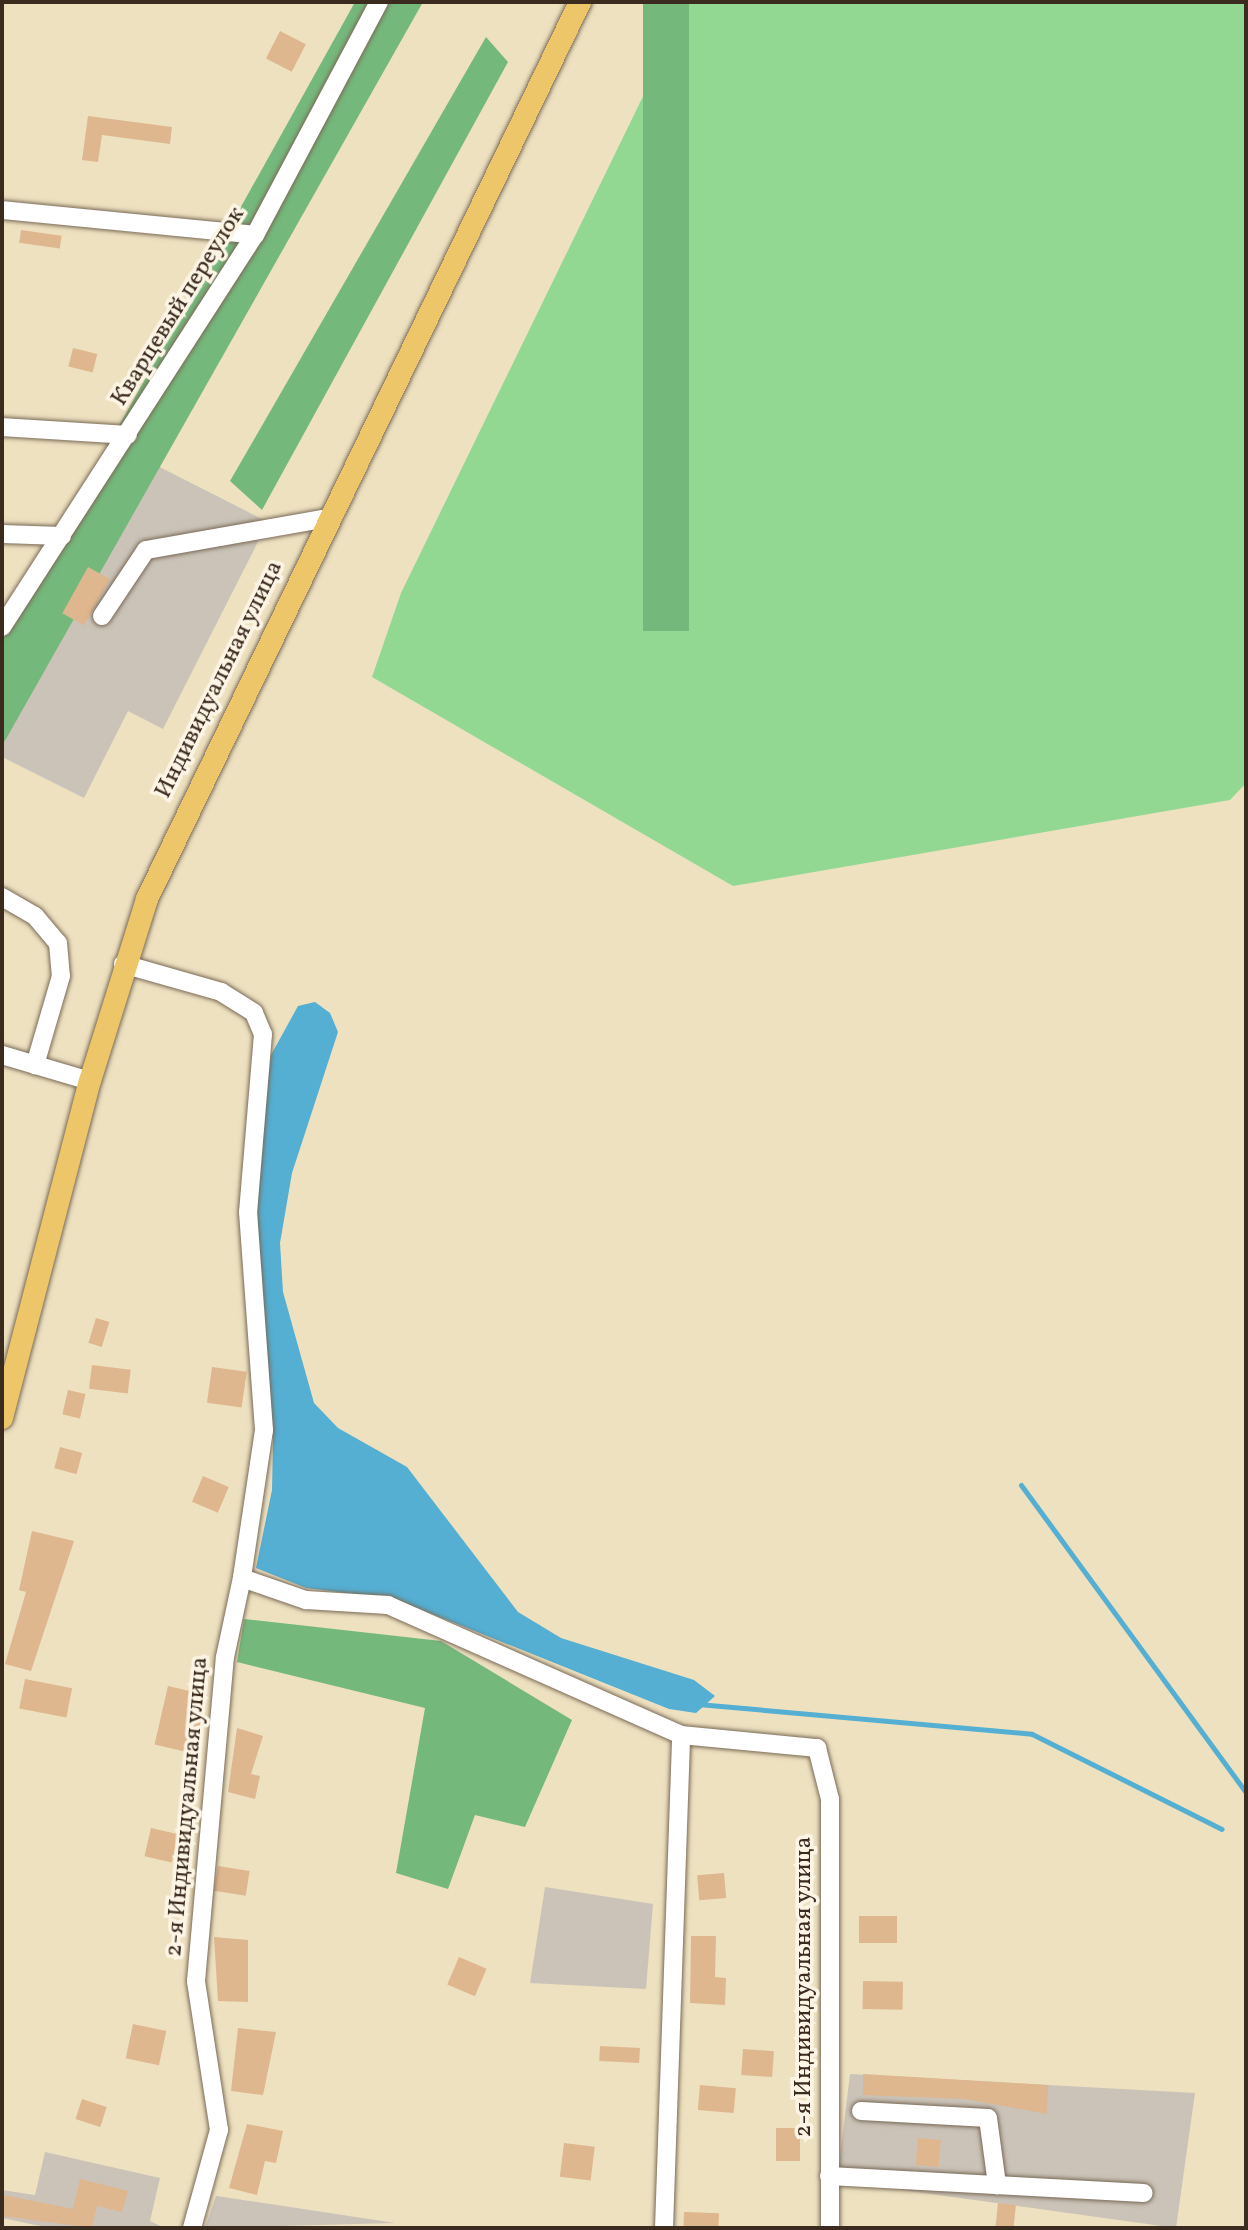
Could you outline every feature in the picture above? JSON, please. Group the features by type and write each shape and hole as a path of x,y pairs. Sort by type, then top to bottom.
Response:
{"main road":[{"name":"Индивидуальная улица","path":"2,1418 7,1375 123,964 187,808 580,2"}],"street":[{"name":"Кварцевый переулок","path":"2,627 255,235 379,2"},
{"path":"2,210 255,235"},
{"path":"2,427 128,435"},
{"path":"102,616 146,550 328,518"},
{"path":"2,534 62,536"},
{"path":"2,897 35,916 58,943 61,976 35,1065"},
{"name":"2-я Индивидуальная улица","path":"123,964 221,992 254,1013 263,1034 248,1212 264,1430 242,1578 225,1657 196,1981 219,2130 192,2228"},
{"path":"2,1055 90,1081"},
{"path":"242,1578 306,1600 388,1605 681,1735 664,2228"},
{"name":"2-я Индивидуальная улица","path":"681,1735 817,1748 830,1799 830,2228"},
{"path":"861,2111 988,2118 997,2185"},
{"path":"829,2176 1144,2193"}],"shaded area":[{"path":"134,454 268,522 163,729 128,711 84,798 2,757 2,714"},
{"path":"545,1887 653,1904 646,1989 530,1983"},
{"path":"850,2074 1195,2093 1176,2228 837,2181"},
{"path":"45,2152 160,2178 150,2221 165,2228 50,2228 2,2218 2,2190 35,2195"},
{"path":"217,2196 395,2223 205,2228"}],"green space":[{"path":"355,2 423,2 2,746 2,636"},
{"path":"643,2 689,2 689,631 643,631"},
{"path":"689,2 1246,2 1246,783 1230,800 733,886 372,677 401,593"},
{"path":"486,37 508,62 262,510 230,481"},
{"path":"244,1619 441,1641 572,1720 525,1827 475,1815 448,1889 396,1873 425,1708 237,1662"}],"water":[{"path":"315,1002 330,1013 338,1032 292,1173 280,1243 283,1292 314,1403 338,1428 407,1467 518,1612 561,1638 694,1680 715,1696 696,1713 669,1709 395,1599 306,1588 256,1568 272,1490 273,1441 257,1243 259,1149 271,1055 298,1006"}],"building":[{"path":"280,31 306,44 292,72 266,59"},
{"path":"88,116 172,127 170,144 102,135 98,162 82,160"},
{"path":"21,230 62,236 60,249 19,243"},
{"path":"73,348 97,354 93,372 68,366"},
{"path":"88,567 110,579 84,625 62,613"},
{"path":"96,1318 109,1322 102,1347 88,1343"},
{"path":"92,1365 131,1370 128,1394 89,1389"},
{"path":"212,1367 247,1372 242,1408 207,1403"},
{"path":"68,1390 86,1394 80,1418 62,1414"},
{"path":"60,1447 82,1453 77,1474 54,1468"},
{"path":"203,1476 229,1487 218,1513 192,1502"},
{"path":"32,1531 74,1541 31,1671 5,1664 26,1592 19,1590"},
{"path":"25,1679 72,1688 66,1718 19,1708"},
{"path":"168,1686 207,1695 193,1753 155,1744"},
{"path":"237,1728 263,1736 251,1774 260,1776 255,1799 228,1792"},
{"path":"151,1828 178,1834 172,1863 144,1856"},
{"path":"218,1866 250,1871 246,1896 214,1891"},
{"path":"724,1873 726,1898 699,1900 697,1875"},
{"path":"859,1916 897,1916 897,1943 859,1943"},
{"path":"691,1936 716,1936 715,1977 726,1978 725,2005 690,2003"},
{"path":"214,1937 248,1940 248,2002 218,2001"},
{"path":"459,1957 487,1969 475,1996 447,1985"},
{"path":"863,1981 903,1982 903,2010 863,2009"},
{"path":"133,2024 166,2031 159,2065 126,2058"},
{"path":"238,2028 276,2032 263,2095 231,2091"},
{"path":"600,2046 640,2048 639,2063 599,2061"},
{"path":"743,2049 774,2051 772,2077 741,2075"},
{"path":"863,2074 1048,2085 1047,2114 965,2099 863,2095"},
{"path":"700,2085 736,2088 734,2113 698,2110"},
{"path":"82,2099 107,2107 100,2127 76,2119"},
{"path":"247,2124 283,2131 276,2163 265,2161 257,2195 229,2188"},
{"path":"776,2128 800,2128 800,2161 776,2161"},
{"path":"918,2138 941,2140 939,2167 916,2165"},
{"path":"564,2143 595,2147 591,2181 560,2177"},
{"path":"80,2179 128,2191 122,2212 97,2206 92,2228 2,2216 4,2195 73,2209"},
{"path":"998,2203 1016,2205 1013,2228 995,2228"},
{"path":"684,2212 719,2213 718,2228 683,2228"}],"waterway":[{"path":"1021,1485 1246,1792"},
{"path":"698,1704 1032,1734 1222,1829"}]}
